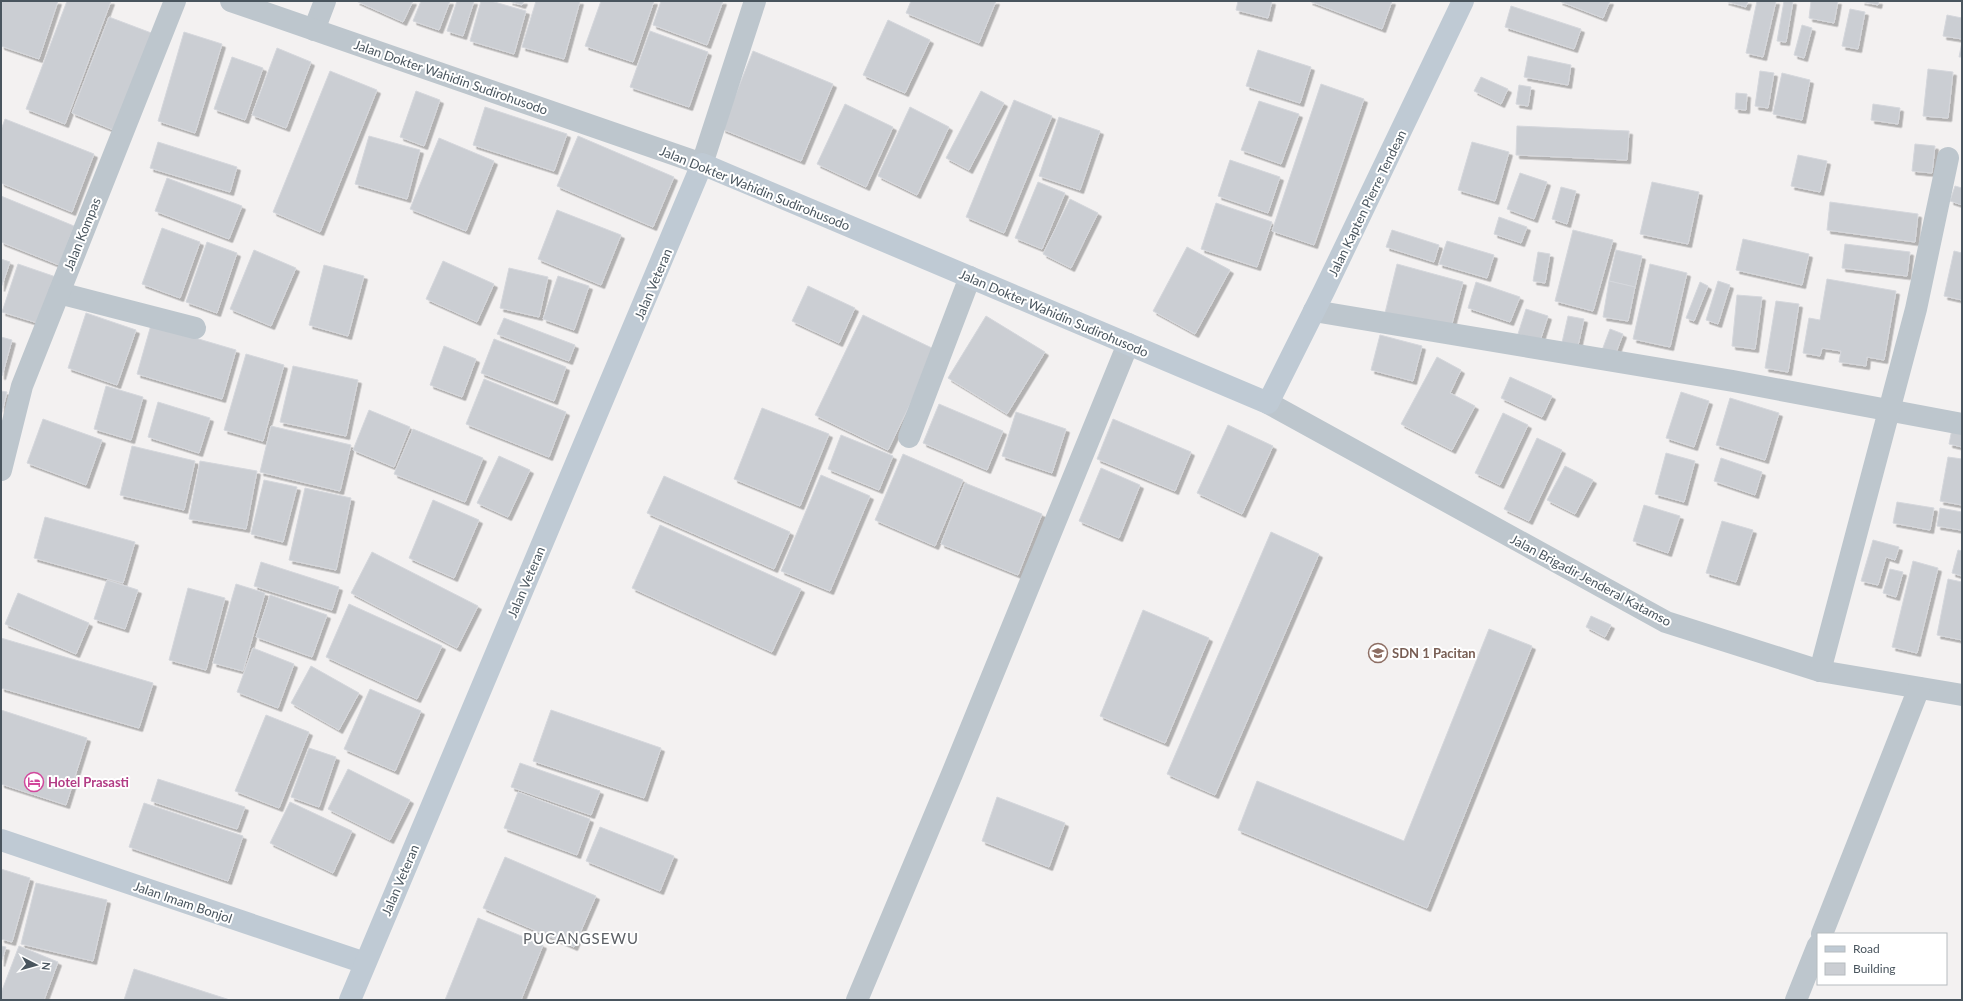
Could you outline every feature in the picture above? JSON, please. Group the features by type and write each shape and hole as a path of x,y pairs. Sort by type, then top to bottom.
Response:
{"main road":[{"name":"Jalan Kapten Pierre Tendean","path":"1268,403 1314,311 1463,1"},
{"name":"Jalan Dokter Wahidin Sudirohusodo","path":"702,164 1268,403"},
{"name":"Jalan Veteran","path":"350,1000 702,164"},
{"name":"Jalan Imam Bonjol","path":"1,840 365,963"}],"street":[{"name":"Jalan Kompas","path":"1,470 22,386 175,1"},
{"name":"Jalan Dokter Wahidin Sudirohusodo","path":"231,1 702,164"},
{"path":"314,30 325,1"},
{"path":"702,164 755,1"},
{"path":"1820,671 1916,309 1948,158"},
{"path":"909,437 970,278"},
{"path":"59,293 195,328"},
{"path":"1314,311 1733,381 1962,424"},
{"path":"857,1000 952,774 1128,344"},
{"name":"Jalan Brigadir Jenderal Katamso","path":"1268,403 1666,622 1820,671 1962,695"},
{"path":"1822,933 1919,688"},
{"path":"1796,1000 1817,948"}],"building":[{"path":"2,1 58,1 39,59 1,46"},
{"path":"67,1 111,1 65,124 26,109"},
{"path":"356,1 413,1 403,22"},
{"path":"421,1 450,1 439,30 413,21"},
{"path":"457,1 474,1 463,36 447,31"},
{"path":"481,1 491,1 526,11 514,54 470,41"},
{"path":"509,1 524,1 522,5"},
{"path":"536,1 580,1 564,59 522,47"},
{"path":"601,1 654,1 633,62 585,46"},
{"path":"661,1 723,1 707,45 653,25"},
{"path":"911,1 996,1 979,43 906,13"},
{"path":"1238,1 1272,1 1268,18 1236,10"},
{"path":"1309,1 1392,1 1382,29"},
{"path":"1559,1 1610,1 1603,18"},
{"path":"1725,1 1748,1 1746,7"},
{"path":"1757,1 1776,1 1763,57 1746,53"},
{"path":"1784,1 1793,1 1786,42 1777,41"},
{"path":"1811,1 1838,1 1834,23 1809,18"},
{"path":"1861,1 1879,1 1878,5"},
{"path":"1511,6 1581,29 1574,49 1505,27"},
{"path":"1850,9 1865,12 1858,49 1842,46"},
{"path":"1947,15 1962,18 1962,39 1943,36"},
{"path":"109,17 154,34 116,131 72,113"},
{"path":"888,20 930,40 905,93 863,75"},
{"path":"1802,25 1812,28 1804,58 1794,55"},
{"path":"650,31 708,52 689,107 630,87"},
{"path":"184,32 222,44 195,133 158,121"},
{"path":"1962,42 1962,57 1959,57"},
{"path":"277,48 311,62 286,128 252,115"},
{"path":"1258,50 1311,67 1300,103 1246,86"},
{"path":"753,51 833,84 801,161 722,129"},
{"path":"1528,56 1571,65 1568,85 1524,77"},
{"path":"232,57 263,68 245,120 214,109"},
{"path":"1928,69 1953,72 1948,118 1923,116"},
{"path":"330,71 377,90 320,232 273,212"},
{"path":"1760,71 1774,73 1768,108 1755,106"},
{"path":"1782,73 1810,80 1802,120 1773,114"},
{"path":"1481,77 1508,89 1501,104 1474,91"},
{"path":"1321,84 1364,99 1314,245 1272,231"},
{"path":"1519,85 1531,87 1528,106 1516,104"},
{"path":"416,91 440,100 424,146 400,137"},
{"path":"981,91 1004,103 969,170 946,158"},
{"path":"1736,93 1747,94 1746,110 1735,109"},
{"path":"1014,100 1052,116 1004,233 966,217"},
{"path":"1259,101 1299,114 1281,164 1241,150"},
{"path":"845,104 893,127 866,187 817,164"},
{"path":"1873,104 1900,108 1898,124 1871,120"},
{"path":"485,107 567,134 554,171 473,145"},
{"path":"910,107 949,127 917,195 878,176"},
{"path":"1059,117 1100,131 1080,190 1039,176"},
{"path":"5,119 94,154 72,212 1,183 1,130"},
{"path":"1517,126 1629,131 1627,160 1516,155"},
{"path":"369,136 420,150 407,199 355,184"},
{"path":"578,136 674,177 653,227 557,186"},
{"path":"439,138 494,161 466,231 410,209"},
{"path":"158,142 237,167 230,192 150,168"},
{"path":"1472,142 1509,152 1495,201 1458,190"},
{"path":"1915,144 1935,146 1932,173 1912,171"},
{"path":"1798,155 1827,161 1820,192 1791,186"},
{"path":"1230,160 1280,177 1268,213 1218,196"},
{"path":"1520,173 1547,182 1534,219 1507,209"},
{"path":"167,178 242,206 229,239 155,211"},
{"path":"1038,182 1065,193 1042,249 1015,238"},
{"path":"1652,182 1699,192 1688,244 1640,234"},
{"path":"1955,186 1962,188 1962,205 1950,201"},
{"path":"1561,187 1576,191 1567,224 1552,219"},
{"path":"1,196 74,226 59,265 1,242"},
{"path":"1070,199 1098,213 1071,268 1043,254"},
{"path":"1830,202 1918,214 1915,242 1827,230"},
{"path":"1216,203 1272,222 1257,267 1201,249"},
{"path":"557,210 621,235 601,285 538,259"},
{"path":"1499,217 1527,227 1521,243 1494,234"},
{"path":"162,228 200,242 180,298 142,284"},
{"path":"1392,230 1439,245 1434,262 1386,247"},
{"path":"1573,230 1613,240 1593,311 1555,301"},
{"path":"1743,239 1809,254 1802,285 1736,270"},
{"path":"1447,241 1494,255 1487,278 1439,264"},
{"path":"207,242 237,253 217,313 186,302"},
{"path":"1845,244 1910,252 1907,276 1842,268"},
{"path":"1187,247 1230,270 1195,334 1153,311"},
{"path":"254,250 296,268 271,326 230,309"},
{"path":"1616,250 1642,256 1635,287 1609,281"},
{"path":"1954,251 1962,253 1962,300 1944,296"},
{"path":"1538,252 1550,254 1545,283 1533,281"},
{"path":"1,259 10,262 1,288"},
{"path":"443,261 494,284 477,322 426,299"},
{"path":"18,264 56,277 41,324 2,312"},
{"path":"1397,264 1463,282 1450,331 1385,313"},
{"path":"1650,264 1687,273 1670,347 1633,339"},
{"path":"324,265 364,276 348,336 309,325"},
{"path":"509,268 548,277 539,317 500,308"},
{"path":"558,276 589,286 574,330 543,319"},
{"path":"1827,279 1896,291 1884,360 1867,357 1866,366 1839,362 1841,351 1822,348 1820,356 1803,353 1809,318 1820,320"},
{"path":"1609,281 1635,287 1628,321 1603,317"},
{"path":"1718,281 1730,285 1718,324 1706,320"},
{"path":"1476,282 1520,297 1510,322 1468,308"},
{"path":"1700,282 1708,286 1694,321 1686,318"},
{"path":"808,286 855,308 839,343 792,321"},
{"path":"1737,295 1762,297 1755,349 1732,346"},
{"path":"1776,301 1799,304 1788,372 1765,368"},
{"path":"1526,309 1548,316 1540,341 1518,334"},
{"path":"86,313 136,330 117,385 68,368"},
{"path":"863,315 936,350 888,450 815,415"},
{"path":"986,316 1045,352 1007,414 948,378"},
{"path":"1568,316 1584,319 1577,350 1561,347"},
{"path":"504,318 575,345 569,361 497,334"},
{"path":"151,325 236,350 222,399 137,374"},
{"path":"1610,329 1623,334 1614,358 1601,353"},
{"path":"1380,335 1422,346 1413,381 1371,370"},
{"path":"1,337 12,340 2,376 1,376"},
{"path":"494,339 566,367 554,401 481,373"},
{"path":"444,346 476,359 462,397 430,385"},
{"path":"246,354 284,365 263,441 224,430"},
{"path":"1437,357 1461,370 1450,393 1475,406 1452,450 1401,424"},
{"path":"293,366 358,380 346,436 280,422"},
{"path":"1510,377 1552,396 1542,417 1501,398"},
{"path":"484,379 566,412 549,457 466,424"},
{"path":"106,386 143,397 131,440 94,429"},
{"path":"1,391 7,392 1,416"},
{"path":"1681,392 1709,401 1694,447 1666,438"},
{"path":"1730,398 1779,413 1765,460 1716,445"},
{"path":"158,402 210,418 199,453 148,437"},
{"path":"939,404 1003,431 987,470 923,443"},
{"path":"762,408 829,434 800,506 734,479"},
{"path":"369,410 410,427 394,467 353,450"},
{"path":"1016,412 1066,429 1052,473 1002,456"},
{"path":"1503,413 1528,425 1500,485 1475,473"},
{"path":"43,419 102,440 86,485 27,463"},
{"path":"1113,419 1191,452 1175,491 1097,459"},
{"path":"1228,425 1273,446 1242,514 1197,493"},
{"path":"271,426 351,445 340,491 260,472"},
{"path":"413,429 483,458 465,502 394,474"},
{"path":"1952,429 1962,432 1962,447 1949,444"},
{"path":"841,435 893,456 879,490 828,469"},
{"path":"1537,438 1562,450 1529,521 1504,509"},
{"path":"132,446 195,461 184,510 120,495"},
{"path":"1666,453 1695,461 1684,502 1655,494"},
{"path":"903,454 963,480 935,546 875,520"},
{"path":"499,456 530,470 508,517 477,503"},
{"path":"1948,457 1962,459 1962,505 1940,501"},
{"path":"1721,458 1762,472 1755,495 1714,481"},
{"path":"200,461 257,471 246,529 189,519"},
{"path":"1565,466 1593,480 1575,514 1547,500"},
{"path":"1101,468 1140,485 1119,538 1079,521"},
{"path":"821,475 870,496 830,591 781,571"},
{"path":"664,476 790,532 774,569 647,513"},
{"path":"264,480 297,487 283,542 251,534"},
{"path":"965,483 1042,514 1018,575 941,544"},
{"path":"305,488 351,498 336,570 289,560"},
{"path":"433,500 479,520 454,578 409,558"},
{"path":"1897,502 1934,508 1930,530 1893,523"},
{"path":"1644,505 1680,516 1668,553 1633,541"},
{"path":"1940,508 1962,512 1961,530 1937,526"},
{"path":"45,517 135,542 123,583 34,558"},
{"path":"1722,521 1753,530 1736,582 1706,573"},
{"path":"660,525 801,589 772,652 632,588"},
{"path":"1271,532 1319,554 1215,795 1167,774"},
{"path":"1873,540 1899,547 1895,560 1886,557 1878,585 1861,581"},
{"path":"1958,550 1962,551 1962,576 1952,573"},
{"path":"372,552 478,606 457,648 351,593"},
{"path":"1913,561 1938,568 1917,653 1892,647"},
{"path":"261,562 339,587 332,610 254,586"},
{"path":"1890,569 1903,572 1896,597 1883,593"},
{"path":"1948,579 1962,582 1962,640 1937,635"},
{"path":"107,580 138,590 125,629 94,619"},
{"path":"236,584 265,593 243,671 213,663"},
{"path":"188,588 225,598 206,670 169,660"},
{"path":"18,593 89,623 76,654 5,624"},
{"path":"270,595 327,615 312,657 256,637"},
{"path":"349,604 442,646 417,699 326,657"},
{"path":"1143,610 1209,638 1165,743 1100,716"},
{"path":"1591,616 1611,625 1605,637 1586,627"},
{"path":"1489,629 1532,646 1427,908 1238,830 1257,781 1404,841"},
{"path":"1,638 153,683 139,728 1,688"},
{"path":"253,648 294,664 278,708 237,692"},
{"path":"311,666 359,693 339,730 291,703"},
{"path":"370,689 421,711 395,771 344,749"},
{"path":"1,710 87,738 66,805 1,784"},
{"path":"551,710 661,748 644,798 533,761"},
{"path":"266,715 309,732 279,808 235,791"},
{"path":"309,748 336,757 319,807 291,797"},
{"path":"520,763 600,791 591,815 511,787"},
{"path":"348,769 410,800 390,840 328,809"},
{"path":"158,779 245,807 237,829 151,801"},
{"path":"518,792 590,819 577,855 504,828"},
{"path":"997,797 1065,823 1049,867 982,841"},
{"path":"290,802 352,831 333,873 270,843"},
{"path":"144,803 243,836 228,881 129,847"},
{"path":"600,827 674,856 660,891 586,861"},
{"path":"505,857 596,896 574,947 483,908"},
{"path":"1,869 30,878 12,942 1,939"},
{"path":"36,883 107,900 93,961 21,944"},
{"path":"478,918 543,945 521,1000 445,1000"},
{"path":"1,946 6,947 1,963"},
{"path":"19,946 58,962 44,1000 1,1000 1,993"},
{"path":"134,969 230,1000 124,1000"}],"place":[{"name":"SDN 1 Pacitan","path":"1378,653"},
{"name":"Hotel Prasasti","path":"34,782"}],"district":[{"name":"PUCANGSEWU","path":"581,938"}]}
